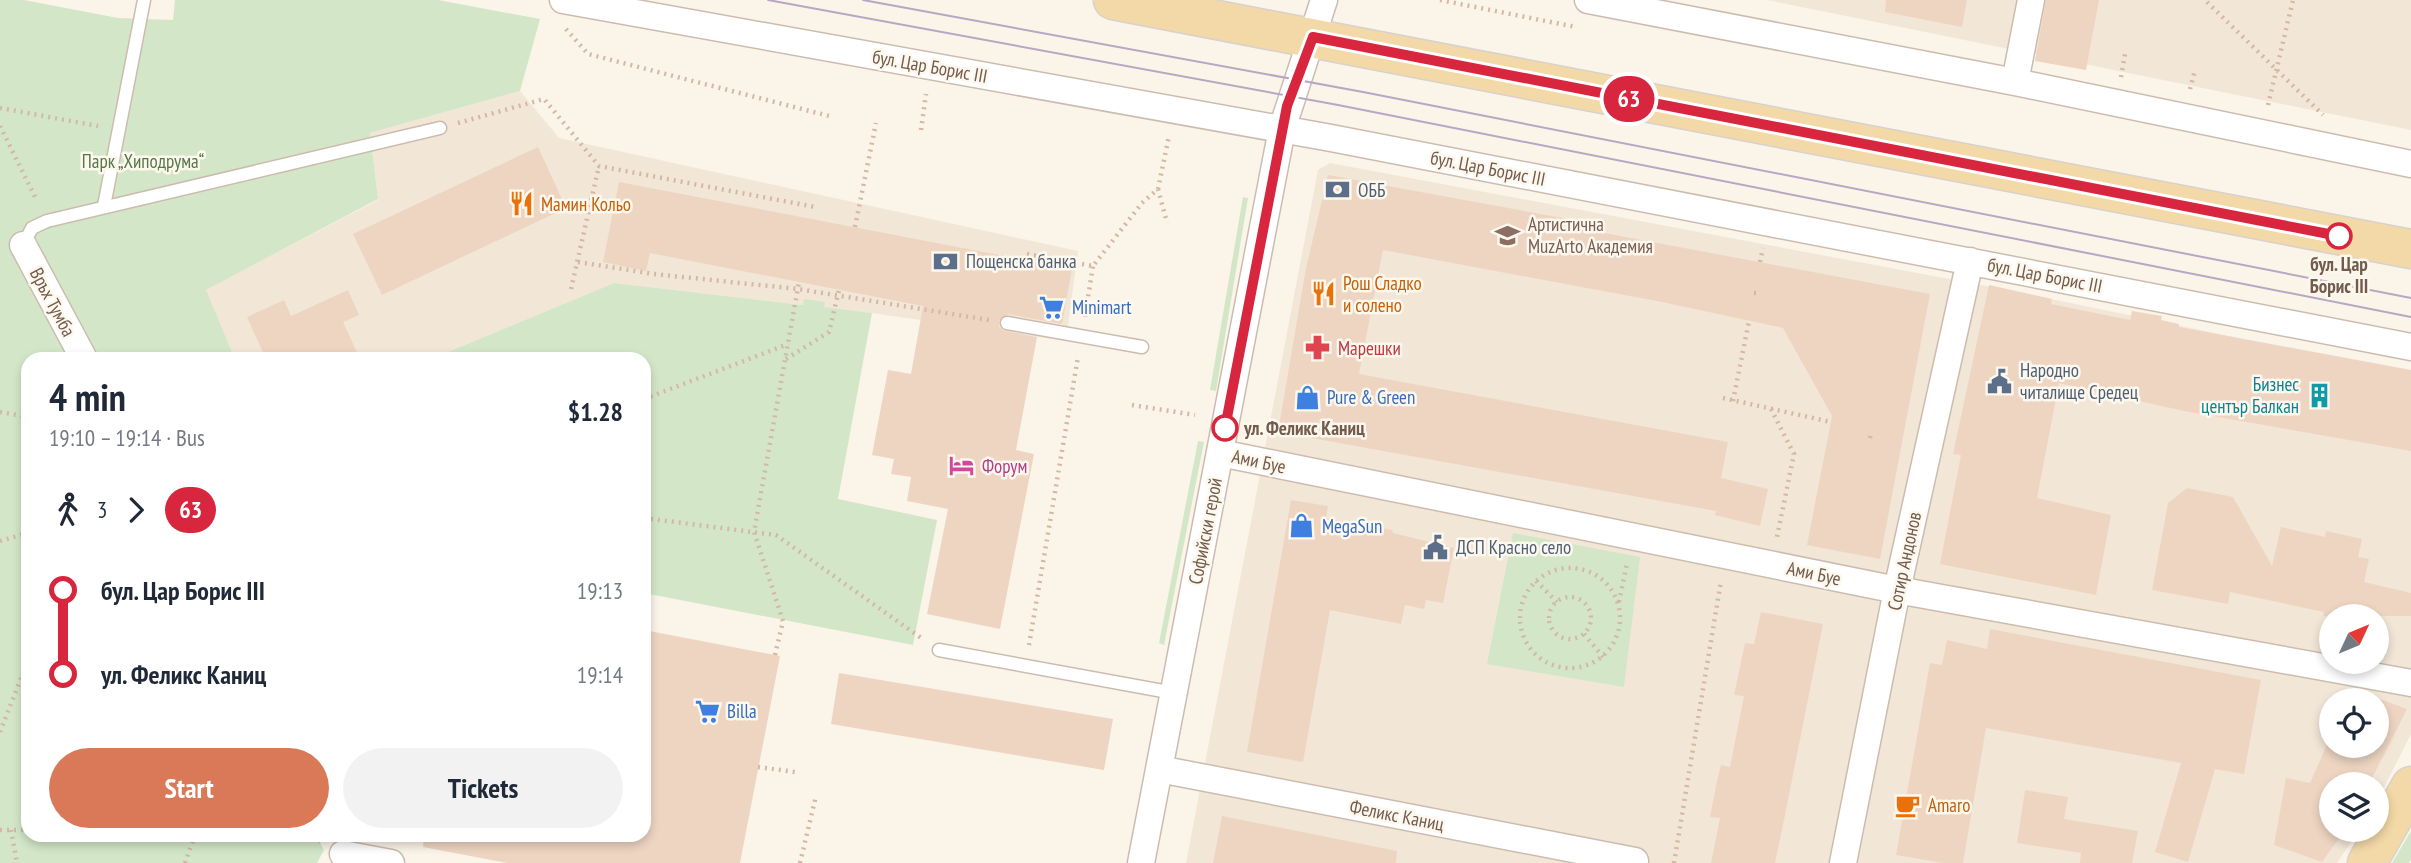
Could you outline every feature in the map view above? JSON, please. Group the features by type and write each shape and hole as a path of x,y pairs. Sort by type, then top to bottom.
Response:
{"main road":[{"path":"1113,0 2411,249"},
{"path":"2367,863 2411,786"}],"street":[{"name":"Софийски герой","path":"1141,863 1282,129 1290,96 1324,0"},
{"path":"1588,0 2015,82 2411,164"},
{"path":"2015,82 2031,0"},
{"name":"бул. Цар Борис III","path":"563,13 1282,129 2411,347"},
{"name":"Връх Тумба","path":"23,245 80,352"},
{"name":"Сотир Андонов","path":"1843,863 1898,590 1970,261"},
{"name":"Ами Буе","path":"1220,453 1898,590 2411,682"},
{"name":"Феликс Каниц","path":"1159,769 1635,861"},
{"path":"337,850 391,863"}],"lane":[{"path":"104,206 144,0"},
{"path":"23,245 32,228 47,221 440,128"},
{"path":"1007,323 1142,347"},
{"path":"939,650 1174,693"}],"path":[{"path":"2268,108 2293,0"},
{"path":"2207,2 2364,155"},
{"path":"563,13 588,54 833,117"},
{"path":"2120,79 2125,54"},
{"path":"2189,92 2195,70"},
{"path":"921,130 928,83"},
{"path":"440,128 544,99 599,166 815,207"},
{"path":"0,108 119,130"},
{"path":"855,227 876,123"},
{"path":"0,126 47,221"},
{"path":"1164,161 1158,189 1167,223"},
{"path":"571,289 599,166"},
{"path":"1026,666 1093,266 1142,203 1158,189"},
{"path":"1027,254 1093,266"},
{"path":"578,262 654,274 839,293 963,315"},
{"path":"775,655 783,621 754,532 799,282"},
{"path":"786,359 829,332 839,293"},
{"path":"1733,401 1749,321"},
{"path":"651,396 788,344"},
{"path":"1723,398 1831,422"},
{"path":"1132,405 1195,415"},
{"path":"1771,409 1794,454 1771,564"},
{"path":"0,412 21,416"},
{"path":"651,519 776,535 924,640"},
{"path":"0,541 21,535"},
{"path":"1674,863 1725,554"},
{"path":"1619,603 1611,588 1599,576 1583,569 1567,568 1550,572 1536,581 1526,594 1520,611 1521,628 1527,644 1539,657 1562,667 1588,666 1603,657 1619,632 1619,603 1627,563"},
{"path":"1536,581 1557,602"},
{"path":"1570,597 1583,602 1591,621 1584,634 1572,639 1554,632 1550,613 1557,602 1570,597"},
{"path":"1584,634 1603,657"},
{"path":"0,732 21,678"},
{"path":"758,767 795,772"},
{"path":"800,863 816,796"},
{"path":"0,830 21,830"},
{"path":"11,830 17,863"},
{"path":"185,863 192,842"}],"shaded area":[{"path":"1767,0 2411,0 2411,130"},
{"path":"520,91 559,138 1078,251 1066,341 872,313 614,283 448,352 232,352 205,290 378,200 370,133"},
{"path":"1330,163 2008,290 2411,374 2411,734 2389,777 2389,772 2319,772 2319,842 2351,842 2337,863 1186,863 1318,170"}],"green space":[{"name":"Парк „Хиподрума“","path":"0,0 24,0 118,18 173,20 175,0 438,0 540,19 520,91 370,133 378,199 206,290 232,352 21,352 21,842 320,842 324,850 317,863 0,863"},
{"path":"1243,197 1248,198 1216,391 1210,390"},
{"path":"614,283 803,305 804,299 825,302 824,307 872,313 838,499 937,520 913,645 651,594 651,352 448,352"},
{"path":"1198,441 1204,442 1164,645 1159,643"},
{"path":"1513,533 1640,557 1624,687 1487,664"},
{"path":"2411,831 2411,860 2409,863 2392,863"}],"building":[{"path":"1886,0 1967,0 1962,27 1885,12"},
{"path":"2046,0 2099,0 2086,70 2035,61"},
{"path":"538,147 566,208 382,295 353,234"},
{"path":"1328,175 1573,220 1572,227 1930,294 1880,559 1807,545 1832,416 1783,328 1662,302 1383,250 1359,374 1728,442 1721,478 1768,489 1760,526 1715,515 1716,511 1278,432 1306,268"},
{"path":"619,182 1072,269 1062,324 1008,314 999,321 999,327 1005,331 1037,337 1016,450 1034,454 1000,629 927,614 948,509 907,501 911,477 891,474 894,459 872,455 888,370 911,374 923,306 650,253 646,271 603,262"},
{"path":"1989,285 2052,299 2051,304 2130,320 2132,311 2162,316 2161,320 2179,324 2179,327 2411,370 2411,451 2184,411 2059,383 2037,498 2111,515 2096,595 1940,564 1961,455 1953,454"},
{"path":"348,290 359,315 343,322 357,352 263,352 247,317 284,300 291,316"},
{"path":"2187,488 2233,497 2272,566 2281,527 2325,537 2326,531 2362,539 2358,557 2369,559 2364,582 2411,593 2411,616 2389,616 2389,604 2319,604 2319,611 2230,592 2228,604 2152,590 2168,503"},
{"path":"1291,500 1328,506 1326,518 1392,530 1393,533 1454,548 1443,603 1426,600 1424,609 1405,605 1401,624 1330,610 1303,762 1247,752"},
{"path":"1761,612 1823,624 1784,820 1775,863 1711,863 1720,818 1710,817 1717,781 1721,765 1730,767 1744,696 1734,695 1745,643 1754,644"},
{"path":"1990,629 2261,680 2244,774 2215,769 2188,862 2155,852 2181,763 1986,728 1963,863 1943,863 1896,855 1930,663 1942,665 1947,640 1987,649"},
{"name":"Billa","path":"651,631 780,656 740,863 507,863 423,847 423,842 651,842"},
{"path":"839,673 1113,719 1104,770 831,724"},
{"path":"2389,702 2407,709 2389,745"},
{"path":"2321,758 2382,758 2375,772 2319,772 2319,842 2336,842 2322,862 2274,845 2286,778 2310,783"},
{"path":"2025,790 2068,797 2064,819 2138,831 2132,863 2080,863 2081,853 2017,843"},
{"path":"1222,816 1397,851 1396,863 1213,863"}],"tram line":[{"path":"768,0 1338,105 2411,317"},
{"path":"863,0 1363,92 2411,298"}],"bus line":[{"name":"63","path":"1225,428 1287,106 1313,37 2339,236"}],"place":[{"name":"ОББ","path":"1338,190"},
{"name":"Мамин Кольо","path":"521,204"},
{"name":"Артистична MuzArto Академия","path":"1508,235"},
{"name":"бул. Цар Борис ІІІ","path":"2339,236"},
{"name":"Пощенска банка","path":"946,261"},
{"name":"Рош Сладко и солено","path":"1323,294"},
{"name":"Minimart","path":"1052,307"},
{"name":"Марешки","path":"1318,348"},
{"name":"Народно читалище Средец","path":"2000,381"},
{"name":"Бизнес център Балкан","path":"2319,395"},
{"name":"Pure & Green","path":"1307,397"},
{"name":"ул. Феликс Каниц","path":"1225,428"},
{"name":"Форум","path":"962,466"},
{"name":"MegaSun","path":"1302,526"},
{"name":"ДСП Красно село","path":"1436,547"},
{"name":"Billa","path":"707,711"},
{"name":"Amaro","path":"1908,805"}]}
